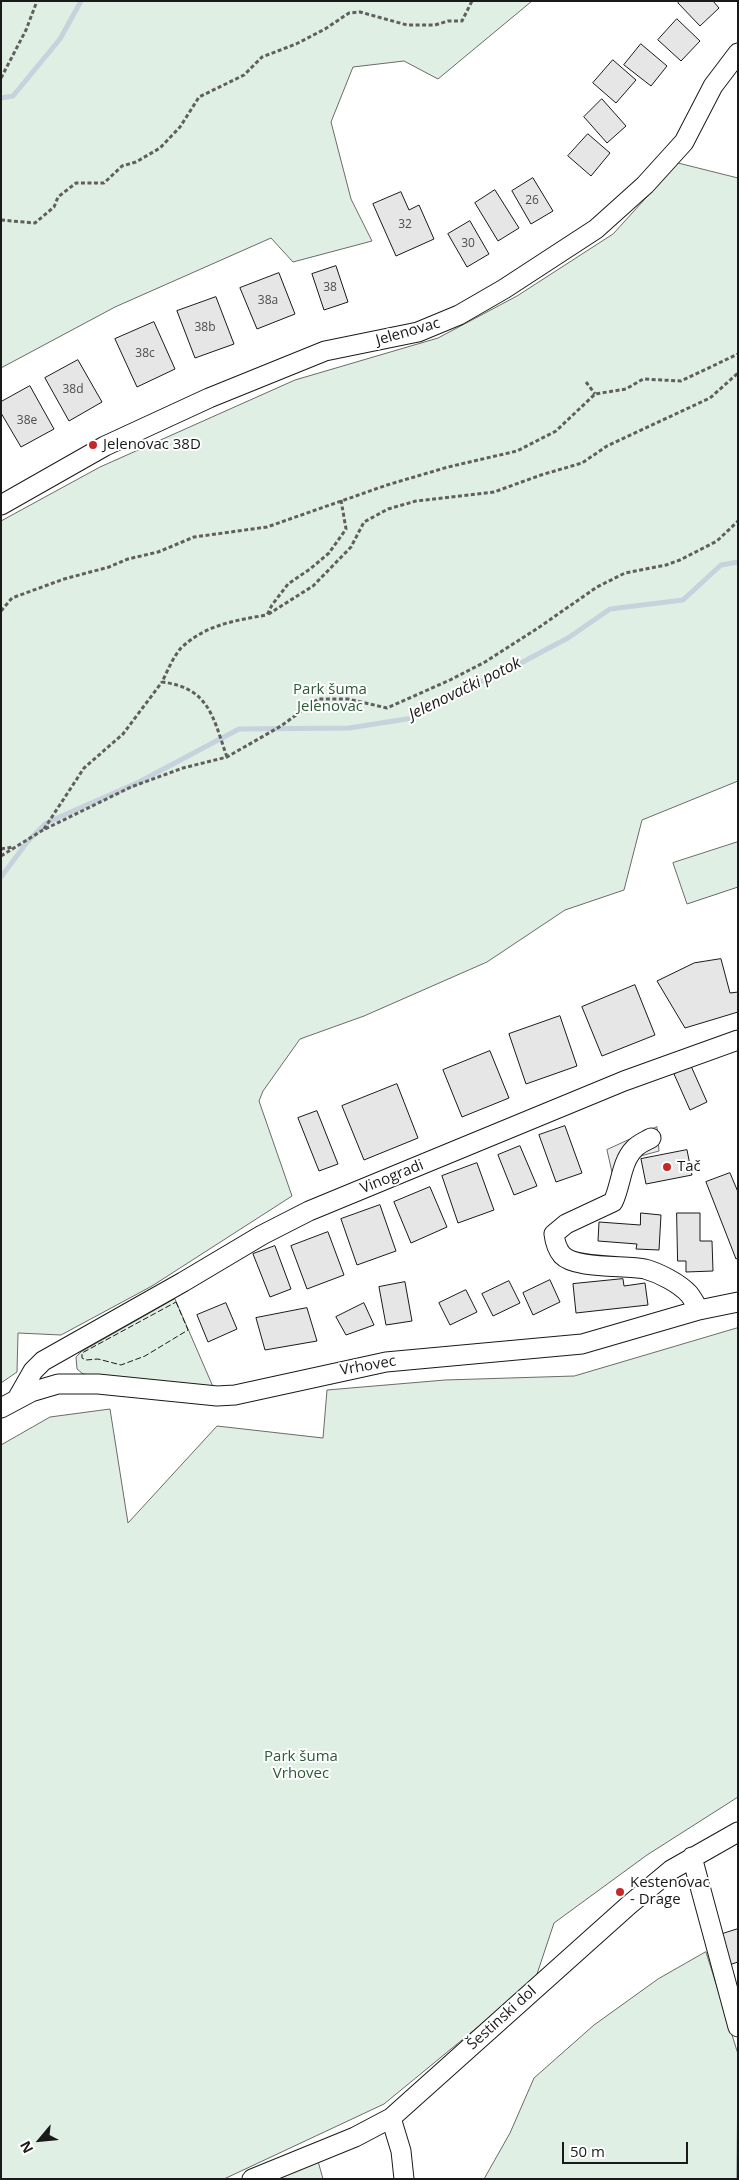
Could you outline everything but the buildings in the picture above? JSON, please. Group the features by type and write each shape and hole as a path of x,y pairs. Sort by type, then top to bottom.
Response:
{"street":[{"name":"Jelenovac","path":"1,505 105,446 209,398 325,351 418,332 459,316 504,289 596,229 645,185 684,142 713,86 738,53"},
{"name":"Vinogradi","path":"18,1399 33,1371 43,1361 262,1235 310,1211 624,1081 738,1040"},
{"path":"651,1138 634,1148 626,1161 620,1189 614,1202 566,1224 554,1234 555,1244 563,1256 576,1262 627,1266 647,1270 665,1277 688,1294 699,1310"},
{"name":"Vrhovec","path":"1,1408 31,1392 58,1384 98,1384 217,1396 235,1395 386,1362 582,1344 699,1310 738,1302"},
{"path":"64,1349 61,1363 62,1374 68,1384"},
{"name":"Šestinski dol","path":"252,2179 355,2137 392,2118 585,1943 671,1870 738,1832"},
{"path":"692,1857 738,2027"},
{"path":"392,2118 401,2151 404,2179"}],"path":[{"path":"1,78 26,30 37,1"},
{"path":"1,220 35,223 54,207 58,197 76,183 104,183 122,166 136,162 160,148 180,127 199,97 244,74 262,57 310,37 349,13 360,12 407,25 435,25 448,21 462,20 472,1"},
{"path":"1,611 12,598 64,579 109,567 128,559 158,552 194,537 267,527 341,500 448,467 518,451 556,431 595,394 626,389 643,379 681,381 738,354"},
{"path":"43,830 84,768 123,734 162,682 180,649 209,628 242,619 268,615 312,586 351,547 364,522 388,509 416,501 494,492 582,463 607,446 710,398 738,373"},
{"path":"586,382 595,394"},
{"path":"268,615 272,605 288,584 310,570 329,553 346,529 341,500"},
{"path":"1,856 43,830 131,787 183,768 227,756 281,726 318,699 348,699 387,708 450,680 485,662 597,587 625,574 680,560 716,541 738,522"},
{"path":"162,682 175,684 198,696 208,706 227,756"},
{"path":"1,849 15,846"}],"green space":[{"path":"1,1 532,1 438,79 404,61 353,67 331,122 351,199 372,241 293,262 271,238 115,307 1,368"},
{"name":"Park šuma Jelenovac","path":"678,163 738,178 738,781 642,820 624,890 565,910 487,962 364,1016 300,1039 263,1091 259,1101 292,1196 152,1286 61,1335 18,1333 17,1372 1,1383 1,521 100,467 295,380 438,338 517,296 613,234"},
{"path":"738,842 738,887 687,904 673,863"},
{"path":"175,1299 214,1389 83,1374 77,1369 76,1357 81,1352"},
{"name":"Park šuma Vrhovec","path":"738,1328 738,1797 647,1855 554,1923 535,1980 384,2104 224,2179 1,2179 1,1445 50,1417 110,1409 128,1523 217,1426 323,1438 327,1390 445,1380 574,1376"},
{"path":"706,1952 738,2054 737,2179 484,2179 510,2133 534,2078 594,2025 658,1979"},
{"path":"318,2161 323,2179 268,2179"}],"shaded area":[{"path":"657,1127 659,1151 637,1157 614,1181 607,1150"}],"waterway":[{"path":"1,98 13,96 60,39 81,1"},
{"name":"Jelenovački potok","path":"1,877 28,841 46,823 139,782 239,729 349,728 413,718 454,692 498,675 568,638 610,609 683,600 721,565 738,562"}],"fence":[{"path":"176,1302 188,1330 145,1356 121,1365 98,1359 86,1360 82,1358 82,1353 176,1302"}],"place":[{"name":"Jelenovac 38D","path":"93,445"},
{"name":"Tač","path":"667,1167"},
{"name":"Kestenovac - Drage","path":"620,1892"}]}
